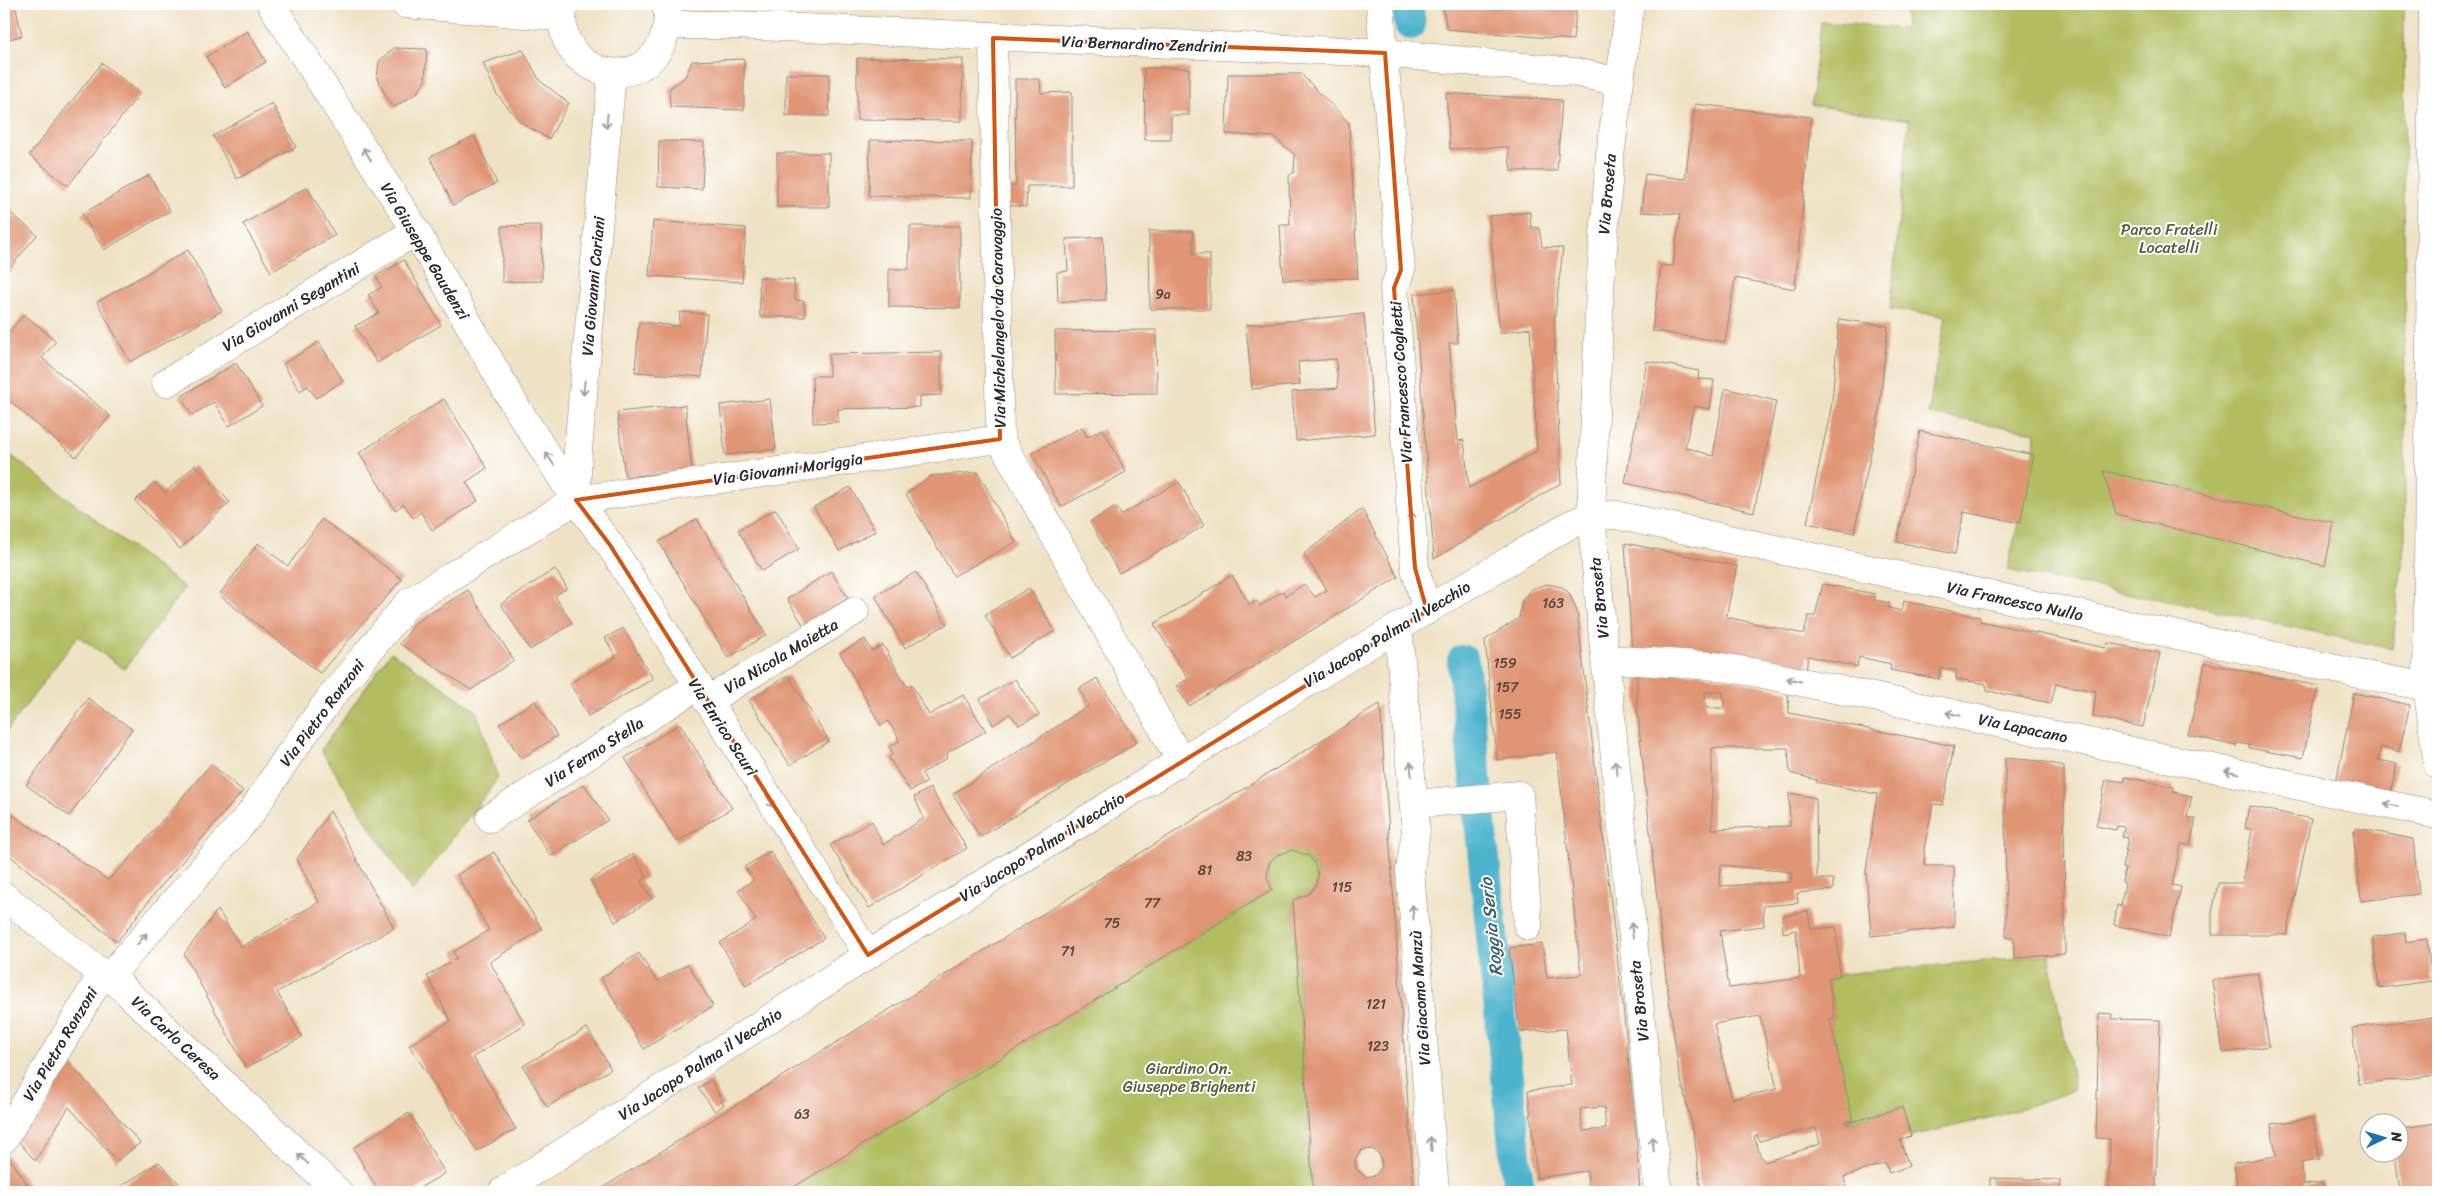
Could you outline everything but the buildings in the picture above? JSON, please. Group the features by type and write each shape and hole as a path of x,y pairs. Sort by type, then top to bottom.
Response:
{"street":[{"name":"Via Giuseppe Gaudenzi","path":"271,4 416,231 516,407 576,500"},
{"path":"405,4 563,10 563,33 576,55 596,69 612,73 628,71 642,65 655,55 663,41 666,14"},
{"name":"Via Francesco Coghetti","path":"1380,4 1401,270 1394,288 1415,568 1427,611"},
{"name":"Via Broseta","path":"1630,4 1619,82 1600,288 1591,516 1658,1192"},
{"path":"2433,4 2433,688 2438,765"},
{"name":"Via Bernardino Zendrini","path":"666,14 732,25 993,38 1385,53 1574,72 1619,82"},
{"name":"Via Michelangelo da Caravaggio","path":"993,38 1000,439 1181,761"},
{"name":"Via Giovanni Cariani","path":"576,500 578,450 612,73"},
{"name":"Via Giovanni Segantini","path":"166,383 416,231"},
{"name":"Via Giovanni Moriggia","path":"576,500 1000,439"},
{"name":"Via Enrico Scuri","path":"576,500 610,545 868,955"},
{"name":"Via Pietro Ronzoni","path":"4,1140 106,975 251,813 289,754 331,697 409,602 576,500"},
{"name":"Via Francesco Nullo","path":"1591,516 1616,515 2349,672 2433,688"},
{"name":"Via Jacopo Palma il Vecchio","path":"502,1192 868,955 1526,550 1568,525 1591,516"},
{"name":"Via Nicola Moietta","path":"702,693 855,610"},
{"name":"Via Giacomo Manzù","path":"1398,628 1416,832 1410,870 1435,1192"},
{"name":"Via Lapacano","path":"1605,659 1715,666 1758,673 2438,816"},
{"name":"Via Fermo Stella","path":"490,818 702,693"},
{"path":"1414,804 1519,795 1528,926"},
{"name":"Via Carlo Ceresa","path":"4,896 106,975 338,1192"}],"highlighted area":[{"path":"993,38 1385,53 1401,270 1394,288 1415,568 1427,611 868,955 610,545 576,500 1000,439"}],"green space":[{"name":"Parco Fratelli Locatelli","path":"1907,4 2404,4 2405,538 2392,649 2213,610 2007,570 2034,456 2035,432 1928,414 1945,316 1890,309 1909,120 1811,105 1821,22 1904,29"},
{"path":"4,450 185,588 124,669 78,636 4,735"},
{"path":"391,652 476,710 498,778 412,892 321,750"},
{"name":"Giardino On. Giuseppe Brighenti","path":"1293,850 1306,855 1311,860 1315,866 1318,879 1311,892 1293,901 1313,1192 786,1192 1272,890 1268,876 1270,864 1279,855"},
{"path":"2050,955 2075,1090 1998,1116 1911,1136 1902,1107 1846,1124 1846,1121 1852,1121 1830,1019 1835,1017 1828,978 1840,976 1840,974"}],"waterway":[{"path":"1407,4 1410,24"},
{"name":"Roggia Serio","path":"1463,661 1519,1192"}]}
